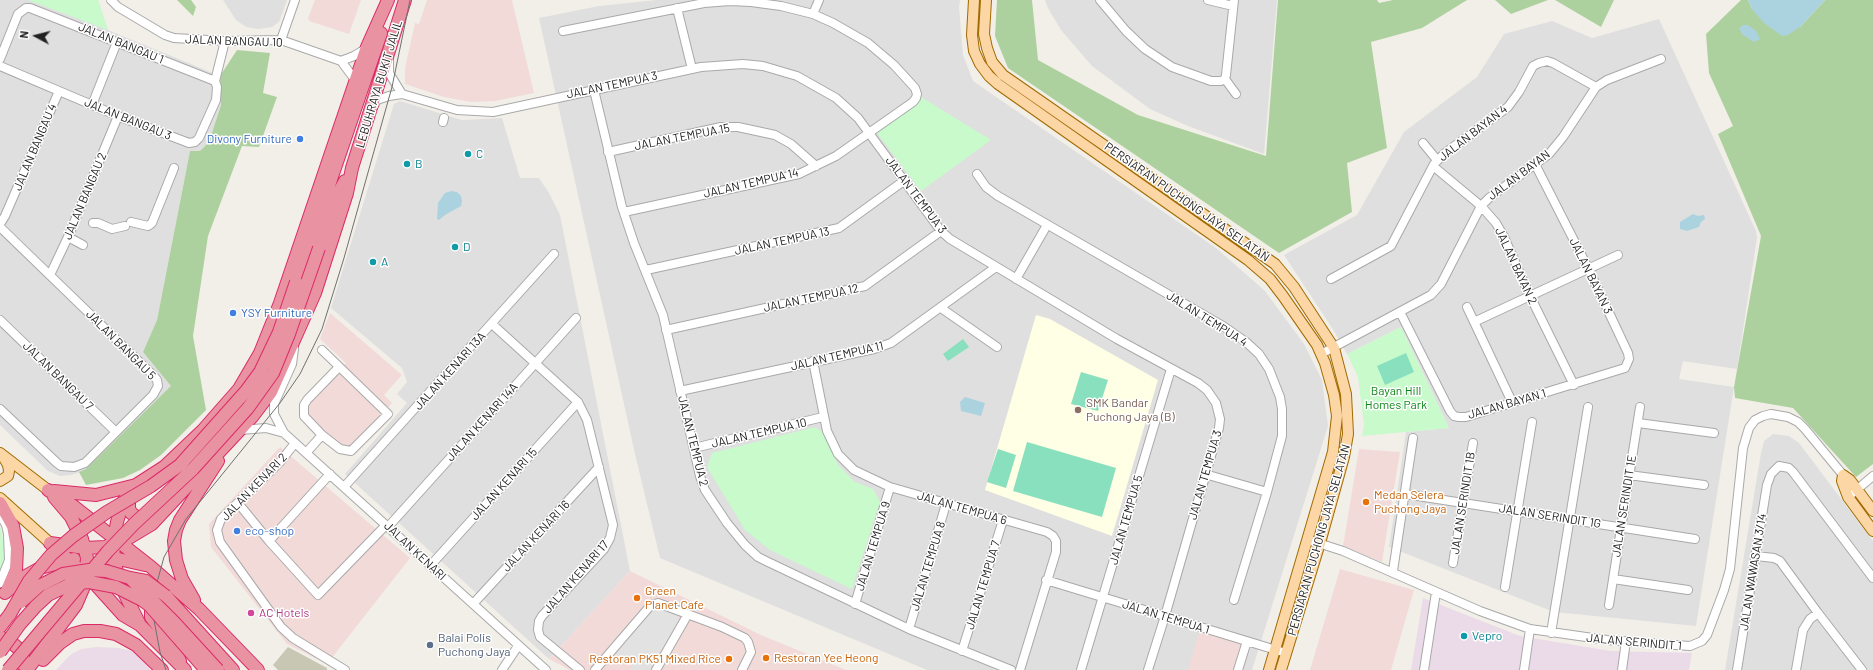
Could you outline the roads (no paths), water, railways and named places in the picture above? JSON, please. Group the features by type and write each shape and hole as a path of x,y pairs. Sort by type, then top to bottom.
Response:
{"highway":[{"path":"48,490 96,495 136,485 164,467 203,430 239,388 260,354 280,303 368,47 388,0"},
{"path":"0,628 29,581 51,555 73,536 107,512 151,486 180,465 246,391 260,372 279,332 382,30 388,0"},
{"name":"LEBUHRAYA BUKIT JALIL","path":"352,168 372,110 405,0"},
{"path":"8,670 108,551 193,468 248,408 273,373 290,334 340,190 352,168"},
{"path":"2,592 32,572 70,560 152,524 240,430 270,392 315,293 347,193 352,168"},
{"path":"199,609 182,580 177,565 175,552 176,530 180,520 216,464 221,450"},
{"path":"136,485 129,499 129,508 131,513 141,520 152,524"},
{"path":"136,485 123,502 119,512 114,558 119,582 140,626"},
{"path":"48,490 72,505 151,567 199,609 258,670"},
{"path":"27,670 76,605 85,584 86,553 78,529 71,517 48,490"},
{"path":"0,503 13,526 17,548 16,570 2,592"},
{"path":"50,543 86,553 151,567"},
{"path":"50,543 86,575 123,615 140,626 184,668"},
{"path":"10,614 39,586 63,574 89,570 106,571 146,581 159,590 184,615 233,670"},
{"path":"130,578 175,623 218,670"},
{"path":"0,652 20,624 48,595 71,584 89,582 116,587 142,600 150,606 206,670"},
{"path":"176,589 166,589 159,594 152,605 151,618 172,644 184,668"},
{"path":"34,670 66,638 84,631 100,630 116,634 136,645 162,670"},
{"path":"0,637 11,642 20,650 23,657 21,670"}],"main road":[{"name":"PERSIARAN PUCHONG JAYA SELATAN","path":"974,0 972,35 974,50 980,64 989,76 998,84 1248,260 1274,285 1316,345 1325,363 1334,395 1337,416 1333,452 1309,540 1269,670"},
{"name":"PERSIARAN PUCHONG JAYA SELATAN","path":"986,0 984,34 987,48 992,62 1003,75 1276,264 1294,287 1334,348 1346,394 1348,434 1344,457 1320,543 1281,670"},
{"path":"0,453 8,465 9,471 8,476 0,481"},
{"path":"0,453 48,490"},
{"path":"1873,511 1857,489 1847,477 1843,475 1842,482 1848,497 1873,531"},
{"path":"0,498 50,543"}],"street":[{"name":"JALAN BANGAU 10","path":"111,0 118,7 165,35 183,39 225,41 280,40 341,61"},
{"path":"280,40 295,0"},
{"path":"562,31 704,3 730,1 781,6 813,14 819,0"},
{"path":"1100,0 1126,31 1145,49 1167,63 1198,77 1211,81 1225,79"},
{"path":"1208,0 1233,3 1225,79 1236,94"},
{"name":"JALAN BANGAU 1","path":"0,59 18,14 26,8 40,10 216,81"},
{"path":"677,8 692,69"},
{"name":"JALAN TEMPUA 14","path":"624,212 799,174 836,156 913,102 917,94 915,88 894,65 868,43 833,23 813,14"},
{"path":"216,81 225,41"},
{"path":"392,41 389,73 402,94"},
{"path":"92,105 117,42"},
{"path":"356,81 341,61 354,56 368,47"},
{"name":"JALAN BAYAN","path":"1321,354 1431,295 1441,284 1481,206 1489,198 1550,154 1596,87 1607,80 1662,59"},
{"name":"JALAN BAYAN 4","path":"1331,279 1391,246 1435,163 1444,153 1508,107 1519,92 1533,66 1547,61 1553,63 1596,87"},
{"name":"JALAN TEMPUA 3","path":"372,110 377,100 402,94 456,110 493,112 692,69 743,64 763,66 797,76 836,98 858,118 941,231 956,244 1171,369 1198,383 1207,390 1216,403 1219,410 1219,428 1148,670"},
{"name":"JALAN BANGAU 3","path":"0,66 184,142 195,142 203,132 216,100 216,81"},
{"name":"JALAN TEMPUA 2","path":"594,90 608,152 624,212 662,315 704,490 745,545 758,557 909,629 1011,670"},
{"name":"JALAN BANGAU 4","path":"0,226 59,91"},
{"name":"JALAN BANGAU 2","path":"50,275 68,237 118,116"},
{"name":"JALAN TEMPUA 15","path":"608,152 722,127 738,127 775,135 791,144 816,166"},
{"name":"JALAN BAYAN 2","path":"1423,143 1435,163 1481,206 1496,224 1504,237 1530,296 1574,385"},
{"name":"JALAN BAYAN 3","path":"1535,164 1588,268 1628,353 1629,359 1625,368 1603,376"},
{"path":"93,223 98,223 112,229 128,224 148,226 152,223 174,168"},
{"name":"JALAN TEMPUA 4","path":"977,174 986,187 998,196 1223,326 1246,342 1259,354 1269,369 1277,386 1282,409 1282,436 1280,450 1234,600"},
{"name":"JALAN TEMPUA 13","path":"646,270 839,228 905,180"},
{"path":"1016,279 1047,225"},
{"name":"JALAN BANGAU 5","path":"0,226 157,380 157,390 85,464 74,467 61,466 56,463 0,409"},
{"name":"JALAN TEMPUA 12","path":"666,330 865,286 941,231"},
{"path":"68,237 83,245"},
{"name":"JALAN KENARI 13A","path":"344,487 554,254"},
{"path":"1474,322 1618,254"},
{"name":"JALAN TEMPUA 11","path":"680,391 813,361 874,350 891,343 996,267"},
{"path":"1467,307 1512,402"},
{"path":"941,308 997,347"},
{"name":"JALAN BAYAN 1","path":"1400,312 1450,411 1454,416 1466,417 1603,376"},
{"name":"JALAN KENARI 14A","path":"269,541 318,595 387,526 576,318"},
{"name":"JALAN BANGAU 7","path":"0,320 116,432"},
{"path":"492,324 578,402"},
{"name":"JALAN KENARI","path":"294,342 292,364 274,404 274,414 284,433 546,670"},
{"path":"322,350 388,414 355,449 351,451 340,449 322,435 308,422 303,411 307,400 339,367"},
{"name":"JALAN TEMPUA 6","path":"813,361 823,417 832,444 846,463 864,476 890,487 1048,532 1053,536 1056,541 1056,552 1046,580 1020,670"},
{"name":"JALAN TEMPUA 5","path":"1081,670 1171,369"},
{"name":"JALAN KENARI 17","path":"578,402 587,420 599,467 612,525 610,538 604,549 542,616 538,626 540,637 580,670"},
{"name":"JALAN KENARI 15","path":"430,566 578,402"},
{"path":"1551,633 1588,407"},
{"name":"JALAN SERINDIT 1E","path":"1608,605 1640,407"},
{"name":"JALAN SERINDIT 1","path":"1309,540 1393,571 1480,611 1530,629 1551,633 1626,641 1690,646 1702,641 1707,635 1730,568 1743,448 1749,428 1755,420 1762,416 1771,414 1798,422 1843,475"},
{"name":"JALAN TEMPUA 10","path":"694,448 823,417"},
{"path":"1505,587 1532,422"},
{"path":"1638,422 1714,433"},
{"name":"JALAN KENARI","path":"240,430 266,428 284,433"},
{"path":"306,453 322,435"},
{"path":"1393,571 1413,438"},
{"name":"JALAN KENARI 2","path":"295,443 280,462 222,519 218,525 220,542 281,628 293,638 345,670"},
{"name":"JALAN SERINDIT 1B","path":"1453,563 1473,443"},
{"name":"JALAN WAWASAN 3/14","path":"1736,670 1767,486 1771,474 1779,466 1789,468 1793,472 1873,578"},
{"name":"JALAN KENARI 16","path":"473,604 599,467"},
{"path":"238,503 269,541 330,474"},
{"path":"1205,474 1267,492"},
{"path":"1629,475 1704,485"},
{"path":"1848,497 1873,476"},
{"name":"JALAN TEMPUA 9","path":"855,604 890,487"},
{"name":"JALAN SERINDIT 1G","path":"1405,494 1695,539"},
{"name":"JALAN TEMPUA 8","path":"909,629 946,504"},
{"path":"0,514 6,524 10,551 8,568 2,592"},
{"name":"JALAN TEMPUA 7","path":"962,651 1003,520"},
{"path":"1756,556 1774,558 1780,561 1818,614 1862,670"},
{"path":"1613,579 1688,590"},
{"name":"JALAN TEMPUA 1","path":"1046,580 1286,653"},
{"path":"1424,670 1436,592"},
{"path":"594,670 651,605 662,603 745,638 751,652 743,670"},
{"path":"656,670 688,614"},
{"path":"1796,670 1803,630 1810,618 1818,614"},
{"path":"1524,670 1530,629"},
{"path":"1238,670 1247,641"},
{"path":"1622,670 1626,641"},
{"path":"502,670 518,646"}],"water":[{"path":"1748,0 1825,0 1800,27 1788,35 1782,36 1764,23 1752,9"},
{"path":"1743,25 1748,25 1756,31 1760,39 1754,42 1742,34 1739,28"},
{"path":"451,191 457,192 461,196 461,206 439,220 437,219 438,203 445,193"},
{"path":"1693,214 1698,216 1704,215 1705,219 1701,222 1699,227 1687,231 1680,229 1680,222"},
{"path":"965,397 985,403 981,416 961,411 960,402"}],"tram line":[{"path":"166,670 160,652 154,620 156,586 164,557 186,519 280,403 300,374 322,329 344,258 392,87 410,0"}],"place":[{"name":"Divony Furniture","path":"300,139"},
{"name":"C","path":"468,154"},
{"name":"B","path":"407,164"},
{"name":"D","path":"455,247"},
{"name":"A","path":"373,262"},
{"name":"YSY Furniture","path":"233,313"},
{"name":"SMK Bandar Puchong Jaya (B)","path":"1078,410"},
{"name":"Medan Selera Puchong Jaya","path":"1366,502"},
{"name":"eco-shop","path":"237,531"},
{"name":"Green Planet Cafe","path":"637,598"},
{"name":"AC Hotels","path":"251,613"},
{"name":"Vepro","path":"1464,636"},
{"name":"Balai Polis Puchong Jaya","path":"430,645"},
{"name":"Restoran Yee Heong","path":"766,658"},
{"name":"Restoran PK51 Mixed Rice","path":"729,659"}],"park label":[{"name":"Bayan Hill Homes Park","path":"1396,398"}]}
